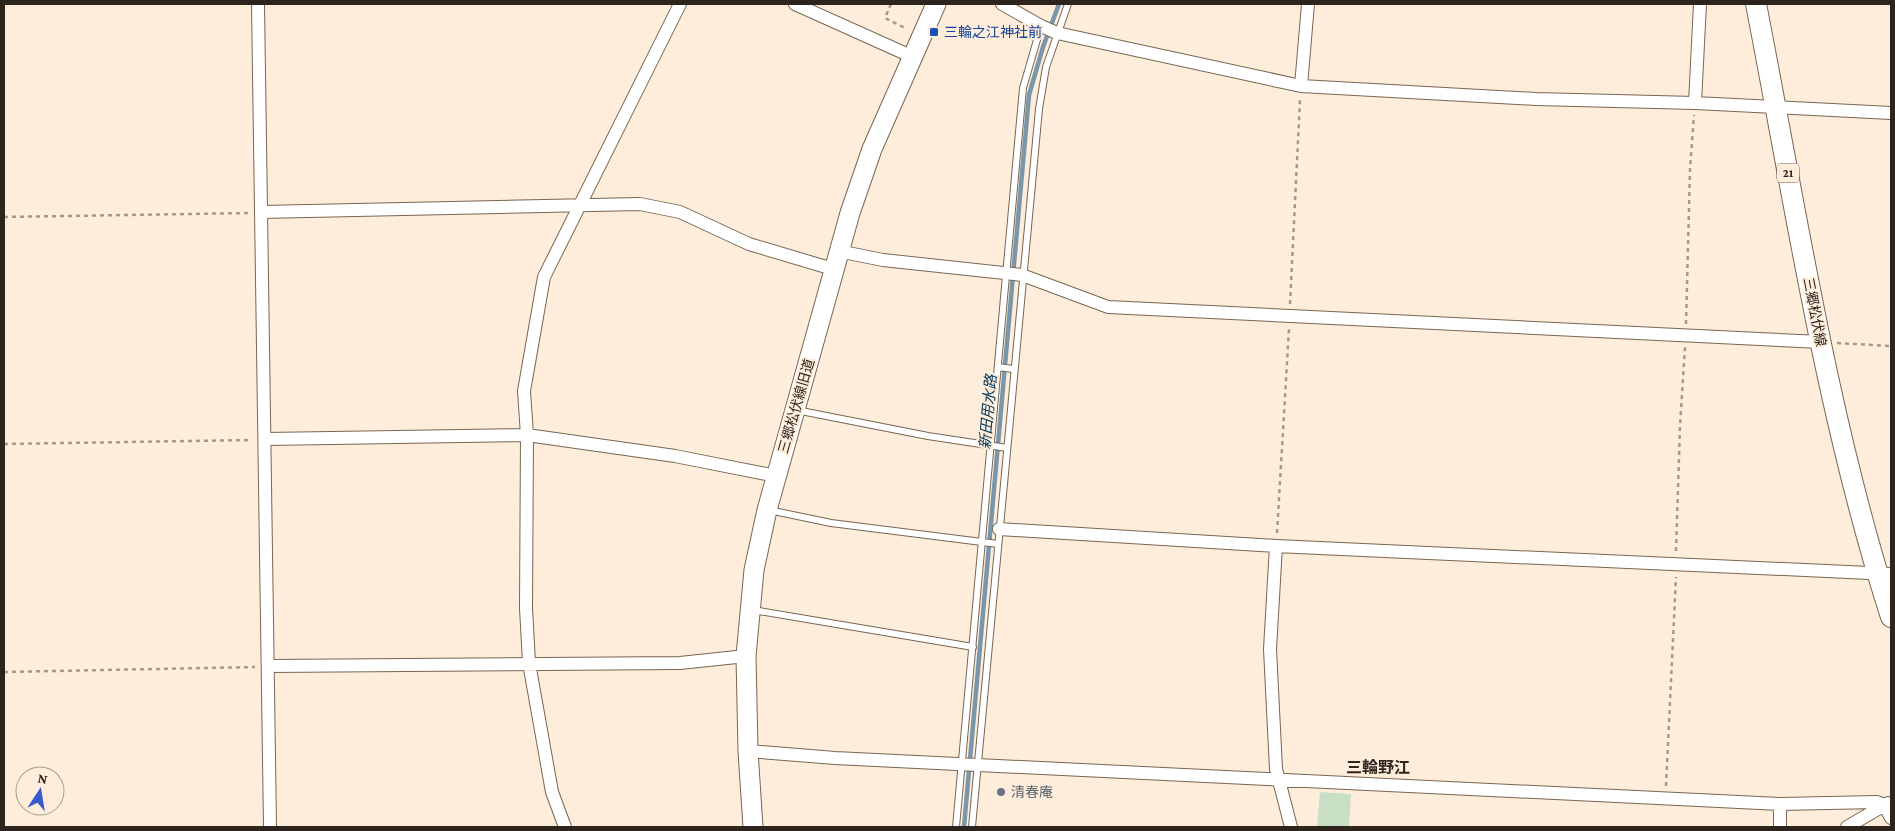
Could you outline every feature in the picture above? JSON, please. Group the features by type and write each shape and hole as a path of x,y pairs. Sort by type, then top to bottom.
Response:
{"main road":[{"name":"三郷松伏線","path":"1756,4 1820,342 1856,494 1884,574 1891,617"}],"street":[{"path":"258,4 266,439 270,827"},
{"path":"565,827 552,792 530,663 526,608 527,435 524,391 544,277 680,4"},
{"path":"796,4 914,57"},
{"name":"三郷松伏線旧道","path":"753,827 748,751 746,656 754,570 767,510 836,260 865,166 936,4"},
{"path":"1002,4 1040,26 1057,33 1301,86 1536,99 1695,103 1777,109 1891,113"},
{"path":"1301,86 1308,4"},
{"path":"1695,103 1700,4"},
{"path":"261,212 640,204 680,212 749,244 836,260 883,260 1022,275 1108,307 1820,342"},
{"path":"266,439 527,435 675,456 776,476"},
{"path":"999,529 1276,546 1884,574"},
{"path":"1276,546 1270,649 1278,779 1291,827"},
{"path":"268,666 680,663 746,656"},
{"path":"748,751 836,758 1780,804 1888,803"},
{"path":"1888,803 1891,818"},
{"path":"1847,827 1888,803"},
{"path":"1780,804 1780,827"}],"lane":[{"path":"972,827 1038,109 1046,67 1068,4"},
{"path":"956,827 1023,88 1040,26"},
{"path":"998,367 1013,369"},
{"path":"795,410 892,429 1007,448"},
{"path":"767,510 831,523 998,544"},
{"path":"750,610 973,647"}],"path":[{"path":"892,4 885,18 922,37"},
{"path":"1665,797 1676,564 1680,426 1686,336 1690,169 1695,103"},
{"path":"4,217 261,212"},
{"path":"1820,342 1891,346"},
{"path":"4,444 266,439"},
{"path":"4,672 268,666"}],"green space":[{"path":"1320,792 1351,794 1349,827 1317,827"}],"waterway":[{"name":"新田用水路","path":"964,827 1029,95 1043,47 1059,4"}],"place":[{"name":"三輪之江神社前","path":"934,32"},
{"name":"清春庵","path":"1001,792"}],"district":[{"name":"三輪野江","path":"1378,767"}]}
